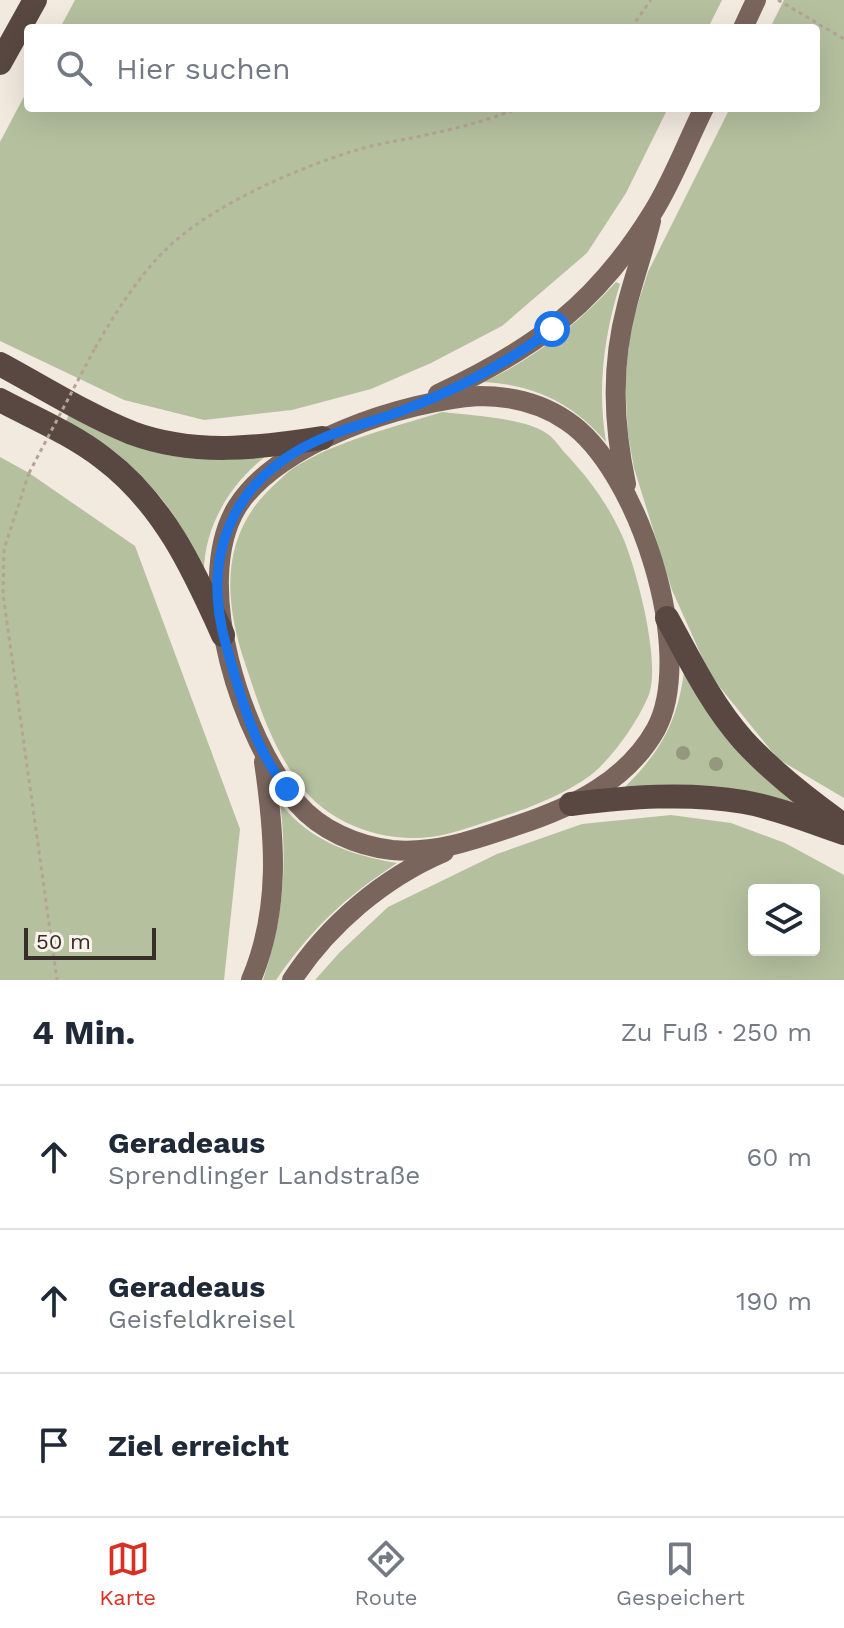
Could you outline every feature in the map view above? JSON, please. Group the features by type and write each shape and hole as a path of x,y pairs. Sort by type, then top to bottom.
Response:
{"highway":[{"path":"0,63 35,0"},
{"path":"0,364 131,432 161,441 223,449 261,448 322,438"},
{"path":"0,400 101,456 138,488 170,529 223,635"},
{"path":"667,618 712,697 743,740 792,787 844,826"},
{"path":"571,804 674,795 709,798 745,802 844,833"}],"main road":[{"path":"745,24 756,0"},
{"path":"466,843 392,850 345,838 319,823 297,804 262,750 235,679 218,605 221,547 236,509 263,476 290,455 322,438 409,408 497,366 552,329 597,287 654,211 702,112"},
{"path":"631,507 616,426 615,367 627,301 654,211"},
{"path":"292,980 308,954 324,937 369,897 423,861 571,804 602,788 632,762 657,727 665,706 671,655 667,618 631,507 611,467 592,442 568,421 549,410 506,397 479,396 409,408"},
{"path":"251,980 269,921 275,864 262,750"}],"path":[{"path":"634,24 651,0"},
{"path":"778,0 819,24"},
{"path":"820,25 844,39"},
{"path":"57,980 3,594 4,549 29,473 116,312 175,241 219,210 310,167 361,149 473,124 508,112"}],"green space":[{"path":"75,0 722,0 710,24 62,24"},
{"path":"784,0 844,0 844,798 778,759 710,675 672,590 634,468 628,434 625,382 631,325 648,272 728,112 820,112 820,24 772,24"},
{"path":"24,97 24,112 666,112 626,193 587,253 502,326 431,363 371,389 292,410 204,420 124,400 0,341 0,142"},
{"path":"616,282 620,284 606,342 602,382 606,442 580,417 551,398 520,387 484,382 555,339"},
{"path":"70,412 266,456 242,479 222,507 209,538 204,572 162,498 133,470 65,423"},
{"path":"442,412 496,418 536,428 553,439 590,483 624,540 635,574 650,642 652,682 644,706 626,735 599,768 579,783 528,808 454,832 428,837 389,836 352,825 319,805 295,778 277,748 239,642 233,618 231,571 242,527 255,506 292,469 346,442"},
{"path":"0,457 29,473 135,546 240,829 224,980 0,980"},
{"path":"684,672 710,715 738,750 771,781 811,811 624,788 648,762 665,736 677,707"},
{"path":"280,803 318,837 347,851 397,863 330,915 276,980 263,980 282,893 284,848"},
{"path":"671,815 731,823 785,843 844,875 844,980 315,980 388,907 497,854 582,824"}],"route":[{"path":"287,789 262,750 235,679 223,635 218,605 218,570 221,547 236,509 263,476 290,455 322,438 409,408 467,381 533,344 552,329"}]}
